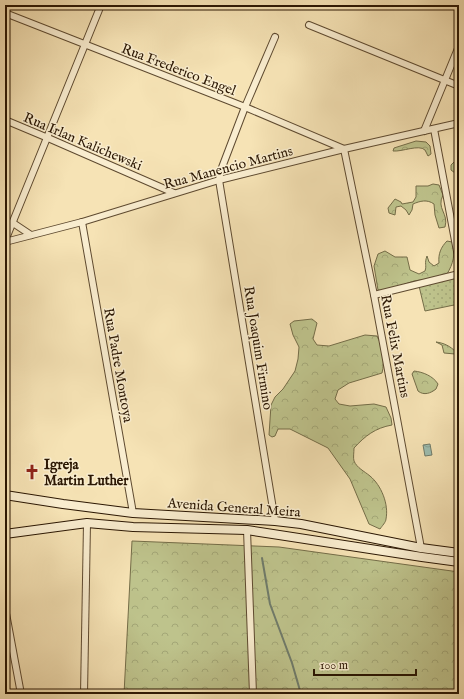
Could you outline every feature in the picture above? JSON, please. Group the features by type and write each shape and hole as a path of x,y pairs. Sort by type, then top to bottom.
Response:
{"main road":[{"name":"Avenida General Meira","path":"5,495 133,513 276,521 301,524 421,548 459,553"},
{"path":"133,513 133,527"},
{"name":"Avenida General Meira","path":"5,534 88,523 133,527 247,530 459,562"}],"street":[{"path":"5,241 7,231 13,223 84,45 102,5"},
{"name":"Rua Frederico Engel","path":"5,14 245,107 344,149"},
{"path":"309,25 459,86"},
{"path":"219,180 221,170 245,107 275,37"},
{"path":"424,131 459,46"},
{"name":"Rua Irlan Kalichewski","path":"5,120 174,193"},
{"name":"Rua Manencio Martins","path":"5,241 82,222 219,180 344,149 459,123"},
{"path":"434,129 459,262"},
{"name":"Rua Felix Martins","path":"344,149 374,295 421,548"},
{"name":"Rua Joaquim Firmino","path":"219,180 276,521"},
{"name":"Rua Padre Montoya","path":"82,222 133,513"},
{"path":"13,223 31,235"},
{"path":"374,295 459,274"},
{"path":"84,694 88,523"},
{"path":"247,530 253,694"},
{"path":"5,608 21,694"}],"green space":[{"path":"416,141 426,142 430,146 431,154 428,156 422,148 393,151 394,148"},
{"path":"455,161 459,162 459,176 451,170 451,165"},
{"path":"433,184 439,185 443,195 441,204 446,222 445,227 439,228 435,215 434,204 429,201 421,201 413,204 409,215 401,206 396,207 395,215 389,213 388,208 395,199 402,204 413,202 416,197 416,186 428,186"},
{"path":"447,241 452,242 454,255 447,274 426,281 414,281 384,291 378,290 374,266 378,254 385,251 395,257 407,257 410,270 419,274 425,271 427,256 429,262 434,266 439,263 440,251"},
{"path":"455,278 459,295 459,304 425,311 419,286"},
{"path":"312,319 317,323 313,339 317,345 329,346 365,335 377,336 381,344 383,359 382,373 349,383 338,390 335,399 339,404 350,406 374,404 386,407 391,418 392,425 380,428 371,433 354,448 355,463 378,484 385,501 387,513 386,520 380,529 369,524 350,479 328,448 290,429 278,429 275,436 272,437 269,435 271,405 275,397 283,389 295,371 298,359 299,347 293,335 290,324 294,321"},
{"path":"436,342 449,346 456,352 455,354 444,353 442,345"},
{"path":"414,371 424,373 431,377 438,384 436,389 432,392 420,393 412,374"},
{"path":"132,541 279,547 459,572 459,694 124,694"}],"water":[{"path":"430,444 432,455 425,456 423,445"}],"waterway":[{"path":"262,558 270,604 292,663 301,694"}],"place":[{"name":"Igreja Martin Luther","path":"32,472"}]}
